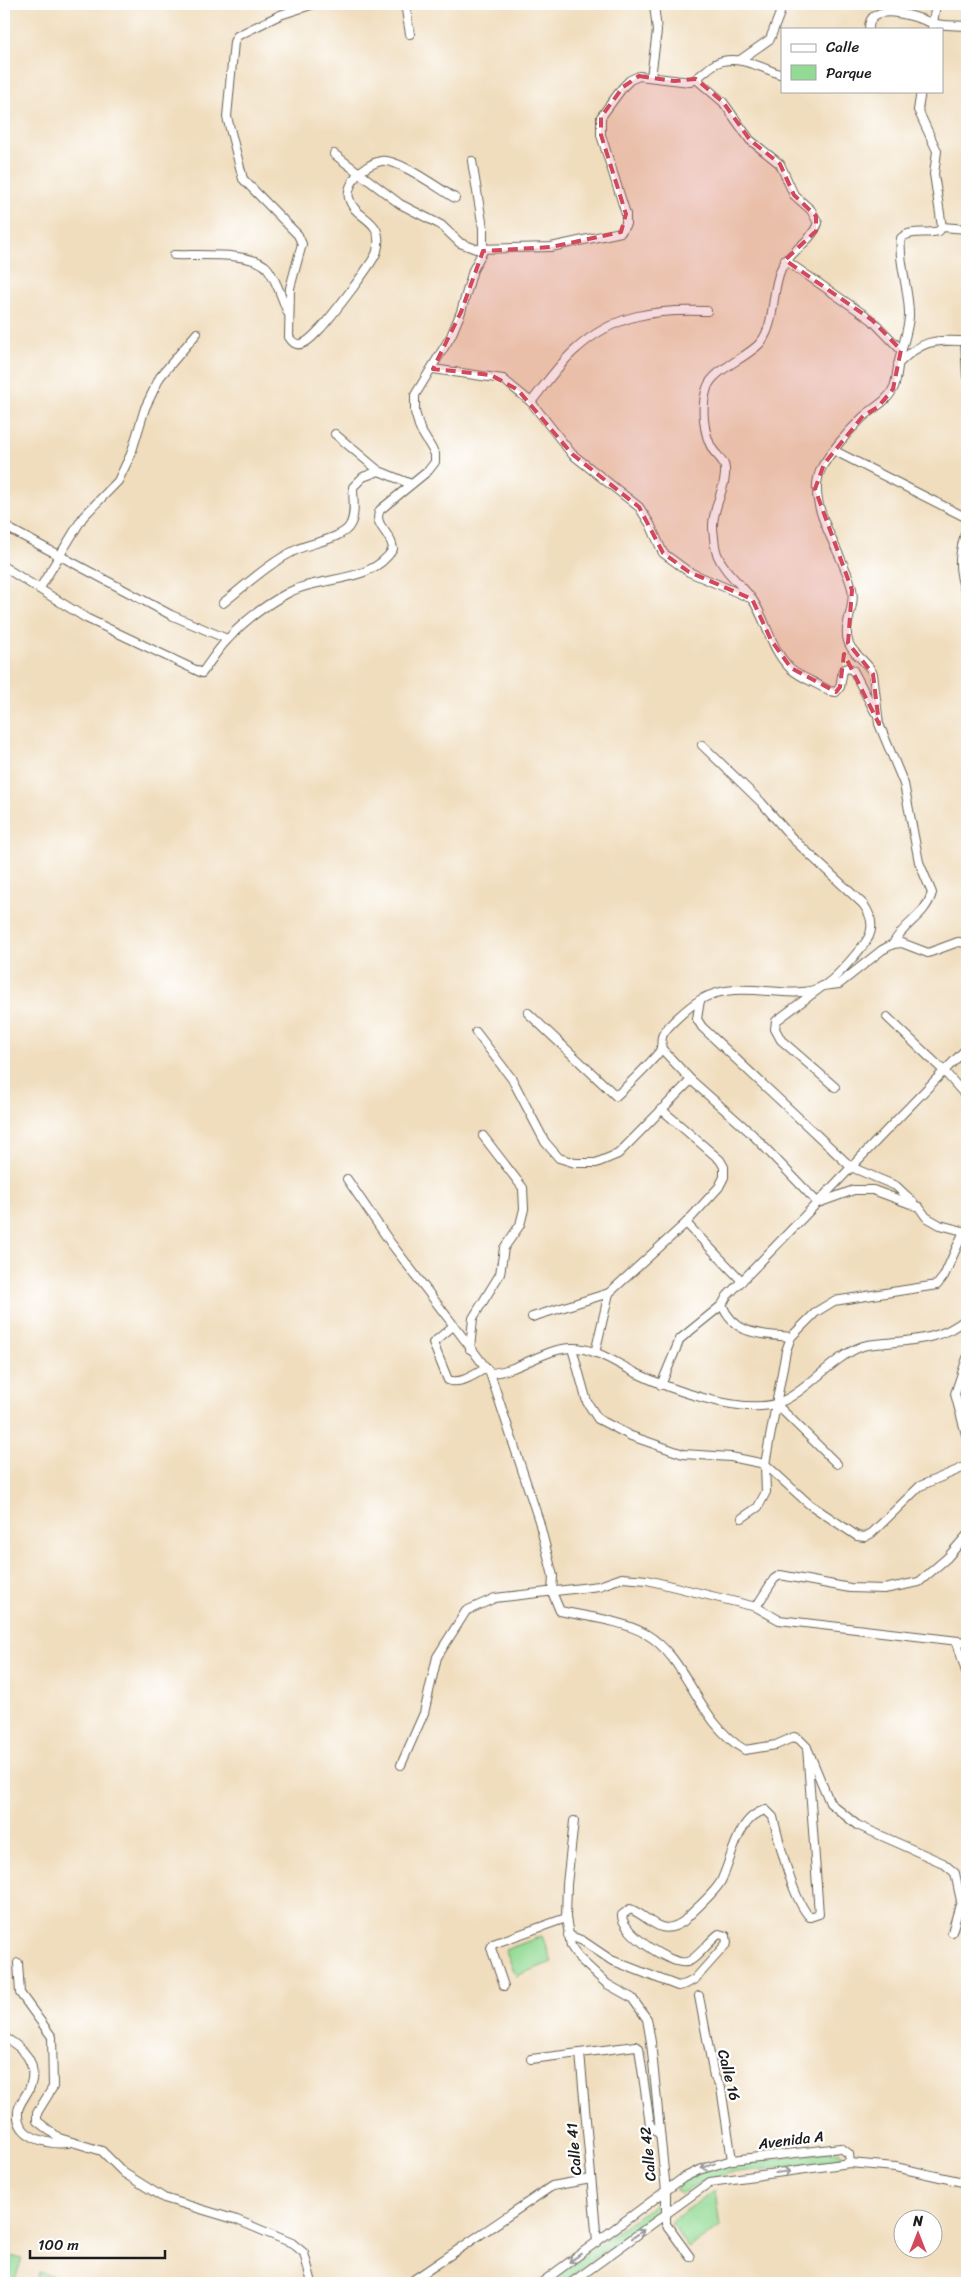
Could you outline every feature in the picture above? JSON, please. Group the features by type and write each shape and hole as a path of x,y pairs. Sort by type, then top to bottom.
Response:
{"street":[{"path":"314,4 280,15 237,36 234,42 229,98 228,124 243,179 298,235 302,244 290,288 289,337 293,343 305,344 328,321 377,253 378,233 374,224 353,206 348,197 349,189 358,173 382,160 394,162 455,198"},
{"path":"405,4 410,34"},
{"path":"651,76 656,31 654,4"},
{"path":"933,26 936,4"},
{"path":"869,28 872,14 881,7 905,10 933,26 967,26"},
{"path":"740,60 770,39 780,12"},
{"path":"334,154 400,204 441,226 460,243 483,250 551,247 621,232 626,224 626,214 601,135 601,117 630,80 640,76 651,76 674,82 690,82 717,63 740,60 781,75"},
{"path":"528,1013 616,1096 661,1048 662,1036 668,1027 700,1000 726,990 753,988 800,992 839,984 882,950 893,944 908,923 928,906 932,893 919,862 904,784 870,699 853,670 848,668 843,670 840,687 836,692 829,691 791,668 771,640 752,599 726,569 718,555 713,525 715,505 726,470 723,461 713,450 708,439 703,410 707,388 711,380 737,363 760,343 770,324 771,307 785,260 816,230 818,223 816,216 794,195 780,164 750,140 722,102 696,79"},
{"path":"921,92 918,110 937,151 934,174 942,227"},
{"path":"4,567 86,618 202,673 227,639 285,594 305,586 369,571 382,563 393,549 393,544 391,538 376,521 376,517 380,510 428,471 435,462 435,454 420,429 415,404 420,386 432,369 461,312 473,270 483,250 483,228 472,161"},
{"path":"942,227 967,229"},
{"path":"879,724 873,674 870,667 858,657 848,642 847,629 853,603 852,590 840,552 824,520 815,489 818,476 835,451 863,416 878,407 894,389 909,317 901,238 906,234 916,232 933,233 939,231 942,227"},
{"path":"174,255 242,258 260,261 270,270 288,314"},
{"path":"785,260 872,320 901,350"},
{"path":"531,402 574,350 604,327 631,317 673,310 707,311"},
{"path":"40,588 83,517 118,481 131,454 145,408 160,377 197,333"},
{"path":"898,364 919,346 934,340 966,341 967,377"},
{"path":"432,369 492,375 503,379 531,402 572,454 639,507 650,524 662,553 689,572 752,599"},
{"path":"335,434 380,471 411,484"},
{"path":"835,451 967,518"},
{"path":"223,603 269,566 298,549 344,532 350,526 353,515 354,487 363,477 380,471"},
{"path":"4,526 171,615 227,639"},
{"path":"967,527 959,553 959,574 967,597"},
{"path":"702,745 761,802 793,840 842,883 870,913 872,926 870,936 856,954 823,986 776,1021 775,1029 781,1040 835,1087"},
{"path":"893,944 902,944 928,953 958,942 967,943"},
{"path":"700,1000 697,1019 702,1027 851,1167 896,1186 926,1217 940,1225 966,1232 944,1276 937,1285 834,1301 816,1312 791,1336 765,1464 766,1492 762,1501 742,1518"},
{"path":"887,1017 944,1071 967,1096"},
{"path":"476,1032 512,1079 533,1122 559,1158 575,1163 596,1163 618,1154 691,1080"},
{"path":"661,1048 691,1080 752,1134 818,1203"},
{"path":"661,1385 680,1339 722,1305 742,1281 967,1048"},
{"path":"532,1318 610,1293 686,1223 719,1187 724,1177 724,1167 720,1160 661,1109"},
{"path":"470,1349 473,1318 500,1274 504,1248 520,1225 524,1209 523,1188 483,1136"},
{"path":"347,1179 453,1326 488,1370 539,1521 553,1576 552,1592 560,1611 630,1628 646,1634 675,1661 712,1722 736,1745 745,1750 756,1750 776,1745 794,1737 799,1739 807,1747 819,1771 830,1804 857,1825 943,1863 955,1873 961,1901"},
{"path":"818,1203 854,1190 873,1190 919,1208"},
{"path":"686,1223 742,1281"},
{"path":"595,1353 610,1293"},
{"path":"722,1305 727,1317 749,1332 791,1336"},
{"path":"453,1326 433,1342 448,1380 455,1382 488,1370 500,1372 525,1364 551,1352 572,1348 595,1353 661,1385 706,1399 756,1406 776,1404 802,1388 848,1352 866,1345 923,1340 942,1335 967,1318"},
{"path":"572,1348 587,1402 602,1422 631,1436 683,1454 731,1457 765,1464 809,1504 848,1532 857,1536 865,1536 872,1533 920,1486 957,1472 967,1466"},
{"path":"967,1358 955,1394 967,1438"},
{"path":"776,1404 837,1464"},
{"path":"756,1607 774,1579 780,1576 850,1588 884,1589 919,1582 947,1558 967,1535"},
{"path":"401,1765 424,1713 437,1657 466,1611 495,1598 599,1586 622,1578 647,1580 756,1607 778,1620 967,1642"},
{"path":"957,1642 967,1675"},
{"path":"568,1935 583,1941 619,1963 678,1986 691,1982 727,1943 726,1936 719,1934 690,1961 678,1962 638,1940 628,1932 622,1915 630,1909 634,1910 653,1925 662,1928 678,1925 684,1921 721,1882 734,1842 754,1816 766,1810 773,1817 799,1900 805,1913 810,1918 816,1917 819,1914 807,1747"},
{"name":"Calle 42","path":"574,1821 567,1884 566,1918 568,1935 578,1957 607,1984 632,1998 647,2019 666,2191 666,2224 690,2257"},
{"path":"952,1932 961,1901 967,1889"},
{"path":"504,1986 491,1948 493,1944 566,1918"},
{"path":"18,1963 20,1993 52,2037 53,2087 38,2113 38,2121 59,2138 102,2151 124,2173 164,2198 237,2220 292,2243 304,2253 312,2283"},
{"name":"Calle 16","path":"698,1996 714,2076 721,2088 732,2160"},
{"path":"4,2038 20,2047 29,2058 30,2086 18,2113 27,2133 40,2141 58,2144 73,2142"},
{"path":"531,2059 636,2046 640,2048 650,2125 660,2134"},
{"name":"Calle 41","path":"580,2052 597,2242"},
{"name":"Avenida A","path":"541,2283 666,2191 698,2170 732,2160 841,2148 849,2154 850,2163 710,2182 571,2283"},
{"path":"850,2163 895,2166 967,2183"},
{"path":"409,2283 552,2186 590,2179"}],"highlighted area":[{"path":"639,76 674,81 696,79 723,102 750,140 780,164 794,195 816,216 816,231 785,260 872,320 901,350 893,389 878,407 863,416 824,464 815,489 852,590 848,643 873,674 879,724 844,654 840,687 836,692 791,668 771,640 752,599 689,572 663,553 639,507 572,454 518,390 491,375 433,369 461,312 483,251 551,247 621,232 626,214 601,135 601,117 623,87"}],"green space":[{"path":"542,1936 552,1962 516,1976 505,1950"},
{"path":"838,2151 842,2154 840,2161 729,2173 703,2181 682,2193 676,2190 677,2187 696,2173 727,2165"},
{"path":"715,2190 720,2227 688,2248 670,2222"},
{"path":"658,2202 661,2205 661,2211 562,2283 546,2283"},
{"path":"4,2254 22,2259 14,2283 4,2283"},
{"path":"39,2272 72,2281 71,2283 35,2283"}]}
